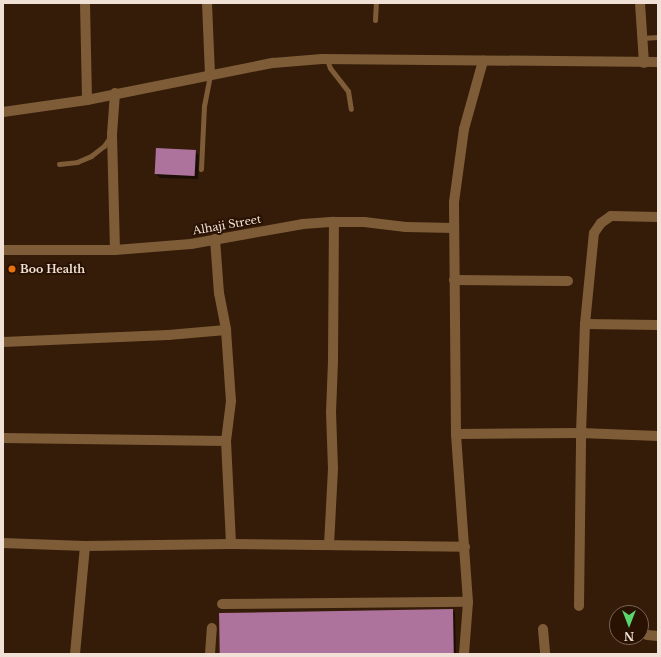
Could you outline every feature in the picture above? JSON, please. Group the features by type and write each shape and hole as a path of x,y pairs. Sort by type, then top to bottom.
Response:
{"street":[{"path":"86,3 87,100"},
{"path":"206,3 210,75"},
{"path":"640,3 644,63"},
{"path":"3,112 87,100 115,93 273,63 327,60 658,62"},
{"path":"464,654 468,602 456,434 454,202 464,129 483,61"},
{"path":"115,93 112,134 115,250"},
{"path":"579,606 581,433 585,324 594,233 601,223 611,216 658,217"},
{"path":"329,545 333,469 331,413 334,222"},
{"name":"Alhaji Street","path":"3,250 115,250 191,244 303,224 334,222 364,222 406,227 454,228"},
{"path":"215,239 219,293 226,330 231,401 226,441 231,544"},
{"path":"454,280 568,280"},
{"path":"585,324 658,325"},
{"path":"3,342 168,335 226,330"},
{"path":"456,434 581,433 658,436"},
{"path":"3,438 226,441"},
{"path":"3,543 85,546 231,544 465,547"},
{"path":"75,654 85,546"},
{"path":"222,604 468,602"},
{"path":"210,654 212,628"},
{"path":"543,629 545,654"}],"lane":[{"path":"375,20 376,3"},
{"path":"642,38 658,37"},
{"path":"327,60 330,68 348,92 351,109"},
{"path":"201,168 204,106 210,75"},
{"path":"59,164 77,162 91,156 104,146 112,134"}],"building":[{"path":"156,148 196,150 195,176 155,174"},
{"path":"453,609 454,654 220,654 219,613"}],"place":[{"name":"Boo Health","path":"12,269"}]}
